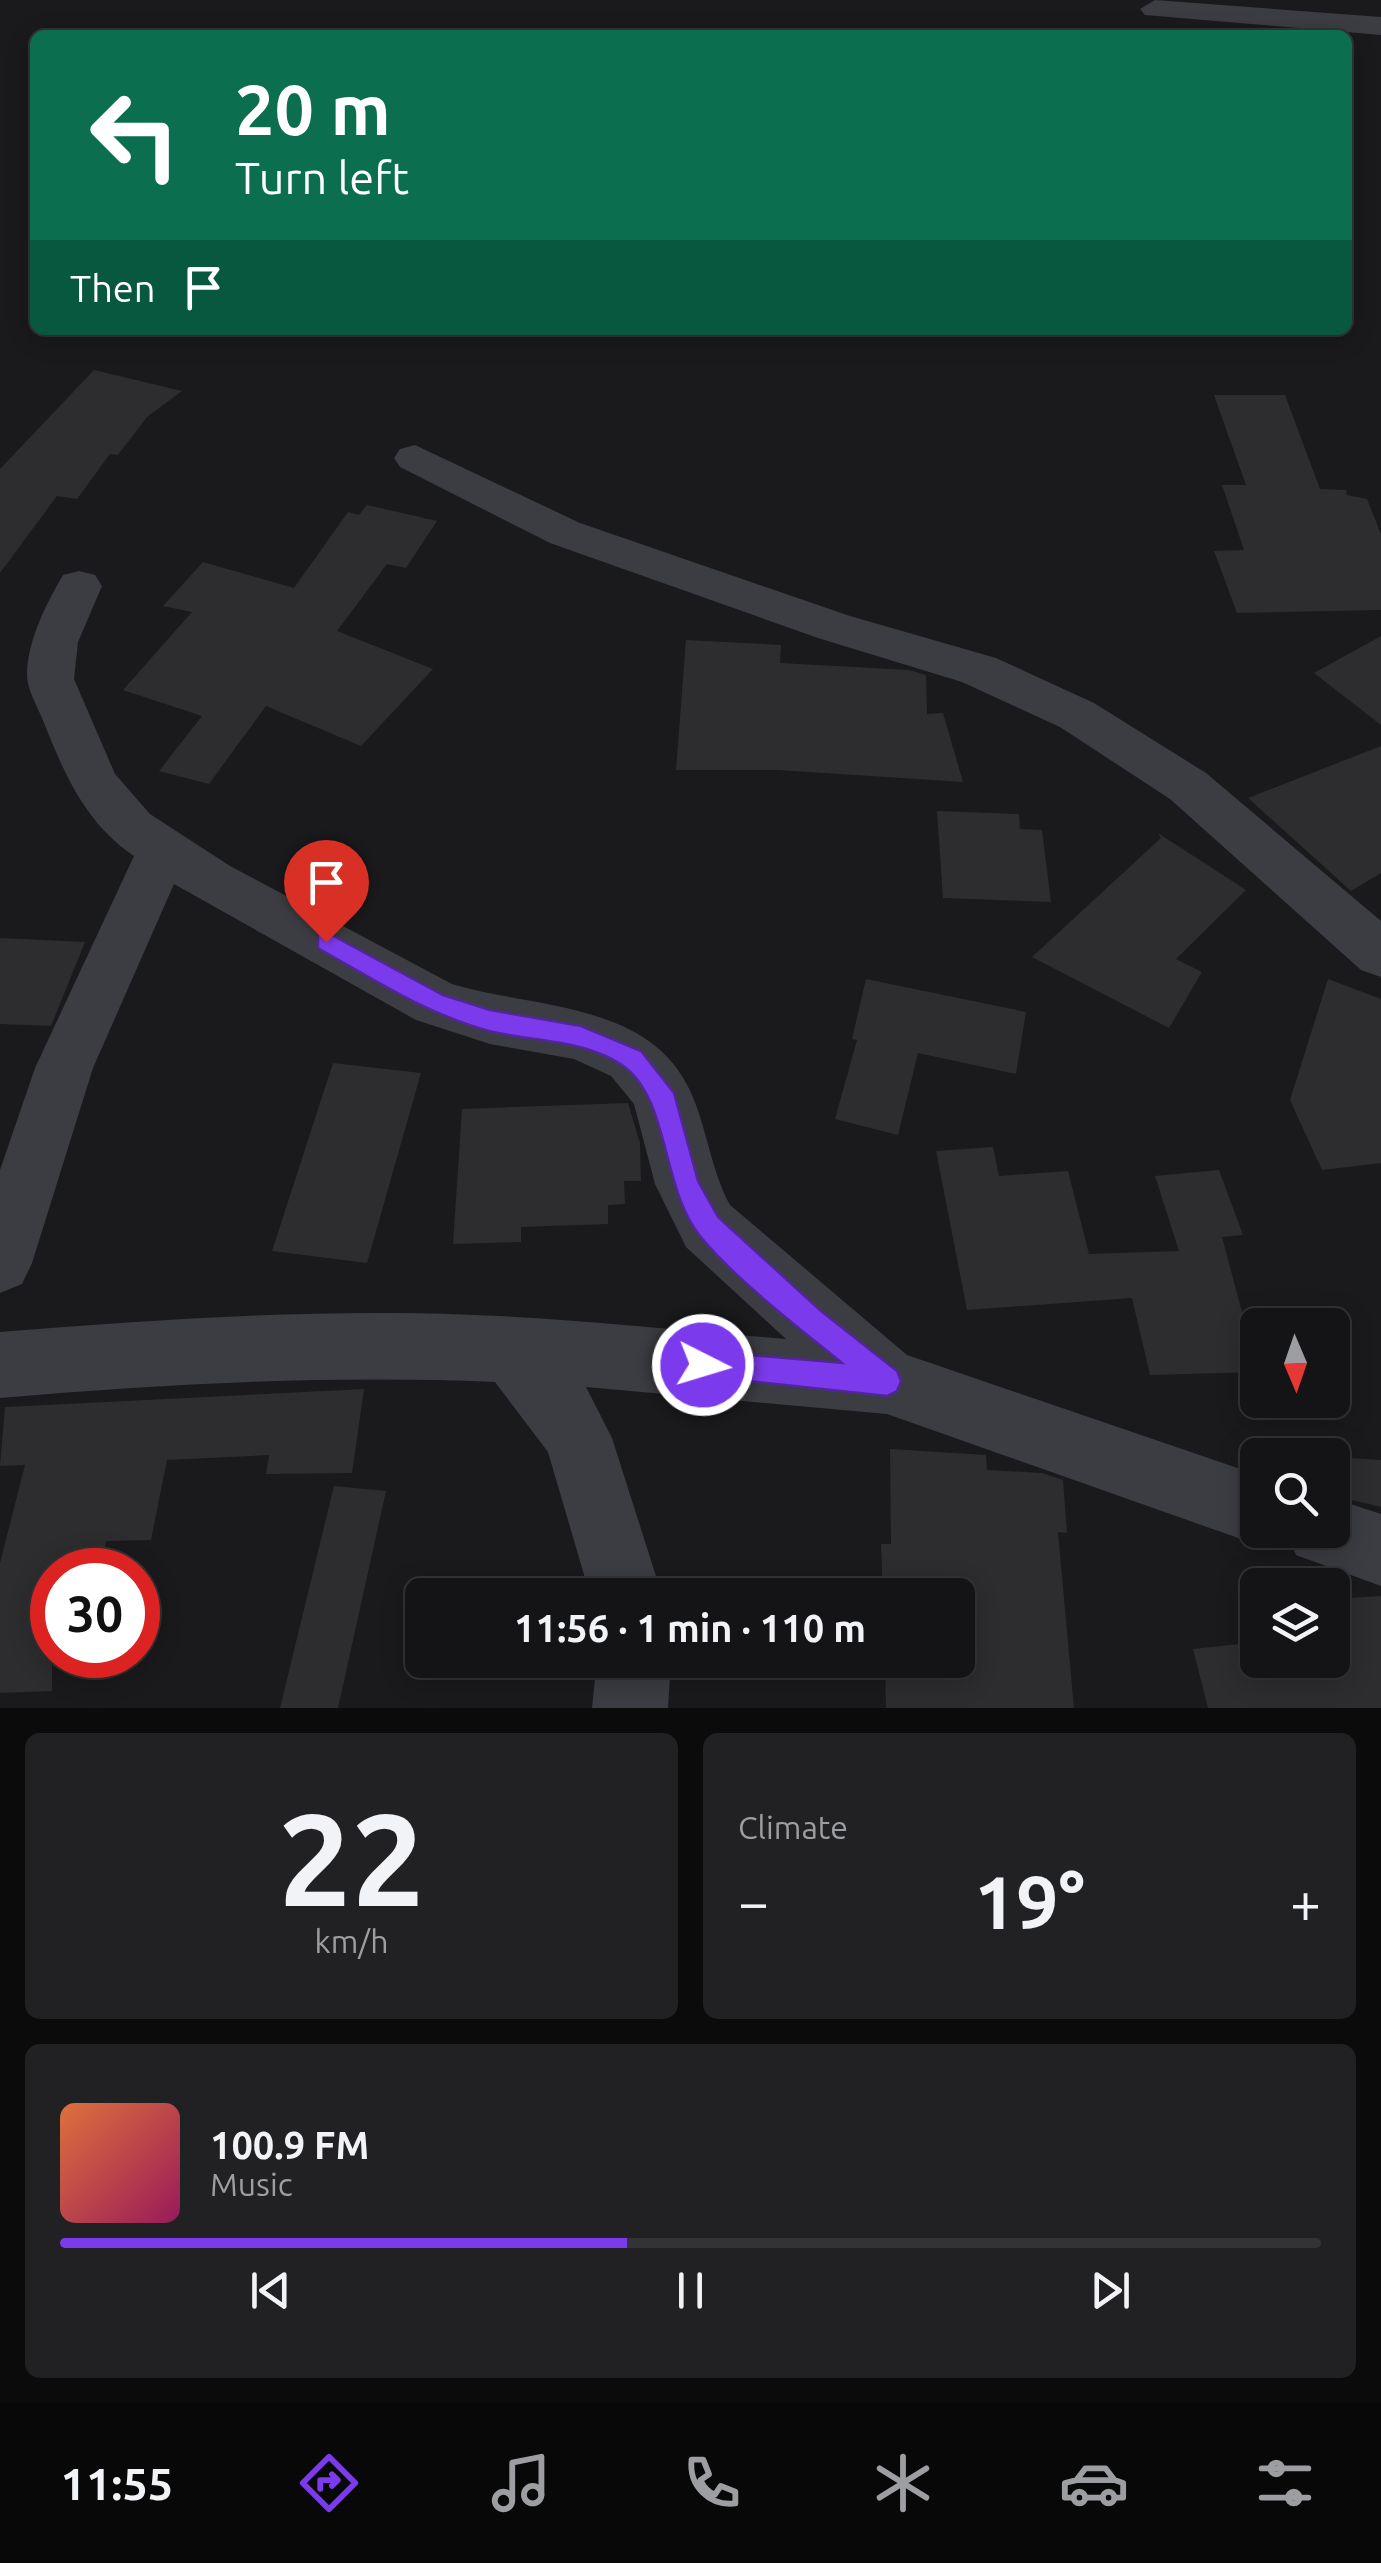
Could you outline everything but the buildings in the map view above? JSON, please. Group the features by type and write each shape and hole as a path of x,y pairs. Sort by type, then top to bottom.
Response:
{"street":[{"path":"1156,10 1381,26"},
{"path":"415,458 565,533 834,626 979,670 1077,715 1188,786 1381,954"},
{"path":"79,586 55,642 50,679 94,784 132,828 211,881 436,1002 490,1020 581,1036 632,1058 662,1093 686,1184 708,1226 887,1381"},
{"path":"0,1262 64,1068 163,850"},
{"path":"0,1365 380,1345 511,1350 887,1381 1240,1504"},
{"path":"511,1350 560,1408 578,1438 621,1578"},
{"path":"1350,1540 1381,1550"},
{"path":"630,1708 632,1678"}],"route":[{"path":"326,942 436,1002 490,1020 581,1036 632,1058 662,1093 686,1184 708,1226 887,1381 703,1365"}]}
